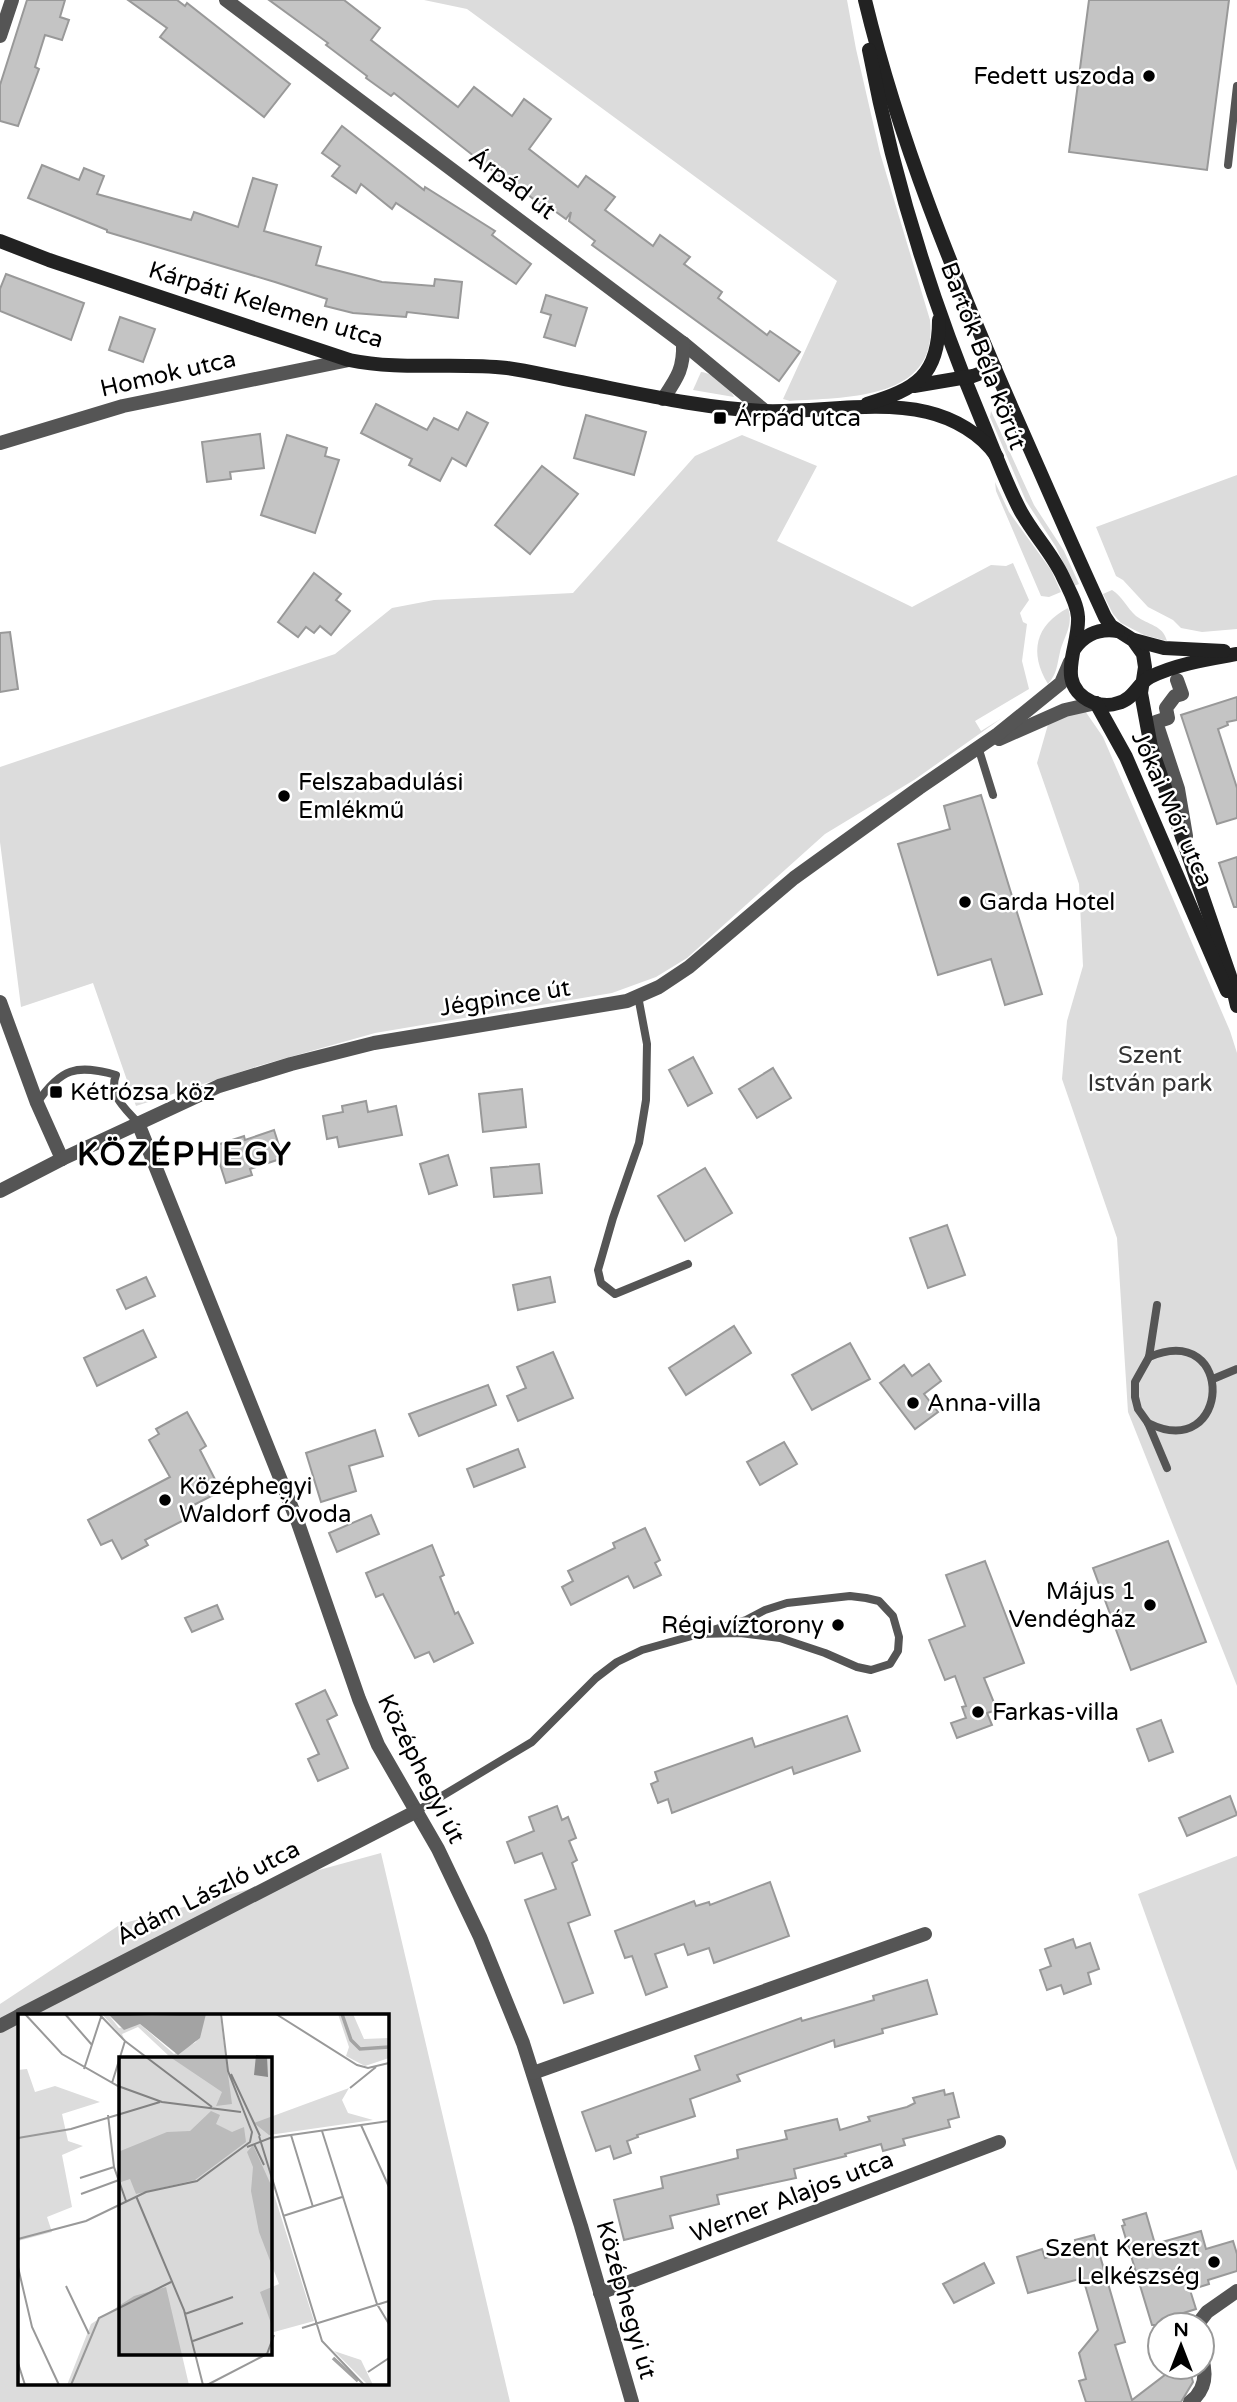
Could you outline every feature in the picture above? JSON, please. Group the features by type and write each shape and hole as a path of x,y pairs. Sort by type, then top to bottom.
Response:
{"street":[{"path":"0,37 12,0"},
{"name":"Árpád út","path":"226,0 683,343 765,411"},
{"name":"Bartók Béla körút","path":"863,0 889,145 907,211 938,305 964,378 1018,508 1055,561 1076,605 1078,624 1070,674 1076,689 1096,703"},
{"name":"Bartók Béla körút","path":"863,0 919,180 995,368 1100,607 1111,626 1141,649 1145,673 1142,683"},
{"name":"Kárpáti Kelemen utca","path":"0,241 49,260 349,360 403,368 451,365 510,368 663,399 765,411 859,406 909,409 939,415 962,426 992,450 996,457"},
{"name":"Kárpáti Kelemen utca","path":"910,387 926,374 937,351 938,305"},
{"path":"663,399 678,376 683,362 683,343"},
{"name":"Homok utca","path":"0,443 123,406 349,360"},
{"name":"Kárpáti Kelemen utca","path":"859,406 910,387 964,378 995,368"},
{"path":"1072,656 1082,639 1093,632 1106,630 1164,648 1237,653"},
{"path":"1096,703 1111,705 1122,702 1134,694 1149,677 1237,653"},
{"name":"Jégpince út","path":"0,1191 61,1159 219,1086 374,1043 626,1001 659,987 689,967 794,878 919,788 973,753 1054,690 1065,679 1072,656"},
{"path":"1177,680 1182,694 1175,696 1166,708 1168,718 1156,722 1178,789 1191,861"},
{"name":"Jókai Mór utca","path":"1142,683 1151,747 1230,976 1237,1009"},
{"name":"Jégpince út","path":"973,753 1058,713 1096,703"},
{"name":"Jókai Mór utca","path":"1096,703 1126,757 1217,972 1237,1009"},
{"path":"0,1002 61,1159"},
{"name":"Középhegyi út","path":"138,1123 298,1522 373,1734 417,1811 480,1937 523,2043 632,2402"},
{"name":"Ádám László utca","path":"24,2014 417,1811"},
{"path":"533,2073 925,1934"},
{"name":"Ádám László utca","path":"0,2026 18,2017"},
{"name":"Werner Alajos utca","path":"600,2293 999,2142"},
{"path":"1208,2311 1237,2291"},
{"path":"1190,2402 1198,2397 1204,2381"}],"lane":[{"path":"1228,164 1237,86"},
{"path":"973,753 993,795"},
{"path":"638,996 647,1044 646,1100 639,1143 612,1218 598,1270 601,1283 615,1294 688,1264"},
{"path":"37,1103 60,1076 75,1069 94,1069 116,1075 112,1084 117,1098 138,1123"},
{"path":"1157,1305 1149,1357 1135,1381 1135,1397 1138,1409 1148,1423 1167,1468"},
{"path":"1148,1423 1162,1430 1176,1432 1191,1428 1203,1419 1213,1400 1213,1378 1203,1361 1187,1351 1167,1349 1149,1357"},
{"path":"1213,1378 1237,1369"},
{"path":"417,1811 532,1742 596,1678 617,1662 642,1650 746,1620 787,1603 850,1596 879,1601 893,1616 899,1637 898,1651 891,1664 871,1670 780,1638 740,1633 699,1634"}],"green space":[{"path":"424,0 847,0 880,153 930,320 929,347 920,366 904,380 861,395 790,401 783,399 837,281 467,9"},
{"path":"701,372 720,381 734,397 693,390"},
{"path":"991,411 1034,505 1064,551 1079,584 1074,586 1056,547 1026,501 990,417"},
{"path":"742,435 817,466 777,541 912,607 991,565 1006,566 1013,563 1029,600 1020,613 1023,622 1027,624 1022,661 1029,689 975,721 981,731 1002,718 914,780 825,834 687,958 656,977 612,993 375,1033 258,1066 136,1106 93,983 21,1007 0,842 0,767 335,654 392,608 434,600 573,593 695,456"},
{"path":"1237,475 1237,629 1202,632 1181,628 1173,620 1148,607 1116,576 1096,527"},
{"path":"995,482 1009,512 1051,570 1061,592 1049,597 1041,596 996,491"},
{"path":"1112,590 1136,616 1162,632 1167,641 1144,635 1121,623 1103,594"},
{"path":"1068,608 1069,625 1055,673 1048,684 1038,661 1038,641 1048,623"},
{"name":"Szent István park","path":"1083,708 1103,737 1230,1031 1237,1053 1237,1686 1128,1412 1117,1238 1062,1079 1067,1021 1083,966 1079,884 1037,763 1049,721"},
{"path":"381,1853 510,2402 0,2402 0,2004 121,1924"},
{"path":"1237,1856 1237,2171 1138,1894"}],"building":[{"path":"27,0 65,0 60,17 69,20 62,40 45,35 35,67 39,69 18,126 0,121 0,85"},
{"path":"128,0 177,0 185,6 187,3 290,84 264,117 160,37 167,28"},
{"path":"269,0 344,0 380,28 371,40 458,107 474,87 512,116 524,99 551,119 529,149 578,187 586,176 615,197 605,210 653,246 660,235 690,257 684,264 722,292 718,298 767,335 770,331 800,352 779,381 592,245 595,241 569,221 571,212 566,219 552,209 549,211 510,181 508,183 394,93 391,96 366,78 367,76 326,45 328,43"},
{"name":"Fedett uszoda","path":"1089,0 1229,0 1207,170 1069,152"},
{"path":"342,126 424,190 425,187 495,231 492,235 531,264 516,284 396,203 392,209 361,184 356,193 332,176 340,166 322,153"},
{"path":"42,165 79,180 84,168 104,176 97,194 191,220 194,212 238,227 253,178 277,185 264,231 321,247 316,265 382,282 434,286 435,279 462,282 458,318 407,312 406,317 353,313 325,306 327,299 107,232 28,198"},
{"path":"6,274 84,303 71,340 0,311 0,289"},
{"path":"546,295 587,308 575,346 544,337 551,315 541,312"},
{"path":"120,317 155,329 143,362 109,350"},
{"path":"376,404 427,430 434,418 458,430 467,412 488,423 466,466 452,458 440,481 409,465 412,459 361,433"},
{"path":"586,415 646,432 634,475 574,458"},
{"path":"260,434 264,468 230,472 231,479 207,482 202,442"},
{"path":"287,435 327,448 325,456 339,460 315,533 261,515"},
{"path":"542,466 578,494 530,554 495,525"},
{"path":"314,573 341,594 336,600 350,611 331,635 320,626 314,633 306,627 298,637 278,622"},
{"path":"10,632 18,689 0,692 0,633"},
{"path":"1237,697 1237,720 1227,722 1228,725 1218,729 1237,788 1237,818 1217,824 1181,715"},
{"name":"Garda Hotel","path":"981,795 1042,994 1005,1005 991,959 938,975 898,844 950,829 944,806"},
{"path":"1237,857 1237,907 1234,907 1219,863"},
{"path":"693,1057 712,1093 688,1106 669,1070"},
{"path":"773,1068 791,1098 757,1118 739,1089"},
{"path":"522,1089 526,1127 483,1132 479,1094"},
{"path":"366,1101 368,1112 396,1106 402,1135 339,1147 337,1137 327,1139 323,1116 343,1112 342,1106"},
{"path":"274,1130 283,1158 250,1169 252,1175 226,1183 214,1146 244,1136 245,1140"},
{"path":"448,1155 457,1185 429,1194 420,1164"},
{"path":"539,1164 542,1193 494,1197 491,1168"},
{"path":"705,1168 732,1213 685,1241 658,1196"},
{"path":"947,1225 965,1275 928,1288 910,1238"},
{"path":"146,1277 155,1296 126,1309 117,1290"},
{"path":"550,1277 555,1302 518,1310 513,1285"},
{"path":"734,1326 751,1353 686,1395 669,1368"},
{"path":"143,1330 156,1357 97,1386 84,1358"},
{"path":"850,1343 870,1379 812,1410 792,1375"},
{"path":"553,1352 573,1398 518,1421 507,1396 526,1388 517,1367"},
{"name":"Anna-villa","path":"929,1364 941,1381 924,1394 938,1412 915,1429 880,1383 904,1365 912,1376"},
{"path":"488,1385 496,1405 419,1436 409,1414"},
{"name":"Középhegyi Waldorf Óvoda","path":"187,1412 206,1446 200,1450 221,1491 186,1509 190,1517 145,1540 148,1545 122,1559 112,1540 101,1545 88,1520 170,1477 149,1440 159,1434 156,1429"},
{"path":"375,1430 383,1456 349,1466 356,1491 321,1502 306,1453"},
{"path":"784,1442 797,1464 760,1485 747,1462"},
{"path":"518,1449 525,1467 474,1487 467,1469"},
{"path":"371,1515 379,1534 337,1552 329,1533"},
{"path":"645,1528 660,1560 655,1563 661,1575 634,1588 628,1576 571,1605 562,1587 573,1581 568,1571 615,1548 613,1543"},
{"name":"Május 1 Vendégház","path":"1168,1541 1206,1642 1131,1670 1093,1568"},
{"path":"432,1545 444,1575 440,1577 455,1614 458,1612 473,1643 434,1662 429,1652 415,1658 383,1594 376,1597 366,1573"},
{"path":"985,1561 1024,1663 984,1678 997,1710 987,1713 992,1725 957,1738 951,1723 966,1718 962,1707 966,1706 955,1676 945,1680 929,1640 965,1626 946,1575"},
{"path":"217,1605 223,1619 192,1632 185,1618"},
{"path":"325,1690 337,1715 327,1720 348,1768 318,1781 308,1759 319,1754 296,1704"},
{"path":"847,1716 860,1751 794,1774 792,1767 672,1813 668,1799 658,1803 651,1784 658,1781 655,1772 752,1738 755,1747"},
{"path":"1161,1720 1173,1752 1149,1761 1137,1729"},
{"path":"1230,1796 1237,1815 1187,1836 1179,1818"},
{"path":"557,1806 562,1820 568,1817 576,1838 569,1841 577,1860 572,1863 590,1915 568,1923 593,1993 564,2003 525,1900 556,1889 542,1853 515,1863 507,1842 534,1831 529,1817"},
{"path":"770,1882 789,1936 714,1963 709,1948 688,1955 684,1944 655,1954 667,1987 646,1995 632,1956 625,1958 615,1931 694,1901 696,1906 709,1902 710,1905"},
{"path":"1073,1939 1076,1948 1090,1943 1099,1969 1088,1973 1091,1984 1064,1994 1061,1985 1047,1990 1040,1970 1051,1966 1045,1949"},
{"path":"927,1980 937,2014 882,2029 883,2033 835,2047 834,2040 737,2075 740,2081 690,2099 695,2116 637,2135 638,2137 627,2141 631,2153 614,2159 610,2146 596,2151 582,2112 700,2070 695,2056 801,2018 802,2021 874,2000 873,1996"},
{"path":"944,2090 945,2095 953,2093 959,2117 948,2120 950,2127 903,2139 905,2145 883,2151 881,2144 794,2169 796,2178 717,2195 719,2204 670,2216 673,2228 624,2240 614,2200 663,2188 661,2177 738,2158 737,2150 787,2139 785,2131 837,2119 840,2130 870,2121 868,2117 915,2103 913,2098"},
{"path":"1146,2213 1155,2244 1201,2231 1206,2249 1233,2241 1237,2254 1237,2271 1208,2280 1209,2284 1190,2290 1196,2309 1148,2311 1122,2226 1125,2225 1123,2220"},
{"path":"1094,2235 1125,2342 1115,2345 1132,2400 1157,2381 1193,2381 1181,2402 1086,2402 1079,2381 1086,2379 1079,2353 1098,2330 1083,2278 1028,2293 1017,2257 1042,2249 1045,2258 1077,2249 1075,2240"},
{"path":"984,2263 994,2283 954,2303 943,2284"}],"place":[{"name":"Fedett uszoda","path":"1149,76"},
{"name":"Árpád utca","path":"720,418"},
{"name":"Felszabadulási Emlékmű","path":"284,796"},
{"name":"Garda Hotel","path":"965,902"},
{"name":"Kétrózsa köz","path":"56,1092"},
{"name":"Anna-villa","path":"913,1403"},
{"name":"Középhegyi Waldorf Óvoda","path":"165,1500"},
{"name":"Május 1 Vendégház","path":"1150,1605"},
{"name":"Régi víztorony","path":"838,1625"},
{"name":"Farkas-villa","path":"978,1712"},
{"name":"Szent Kereszt Lelkészség","path":"1214,2262"}],"district":[{"name":"KÖZÉPHEGY","path":"185,1155"}]}
